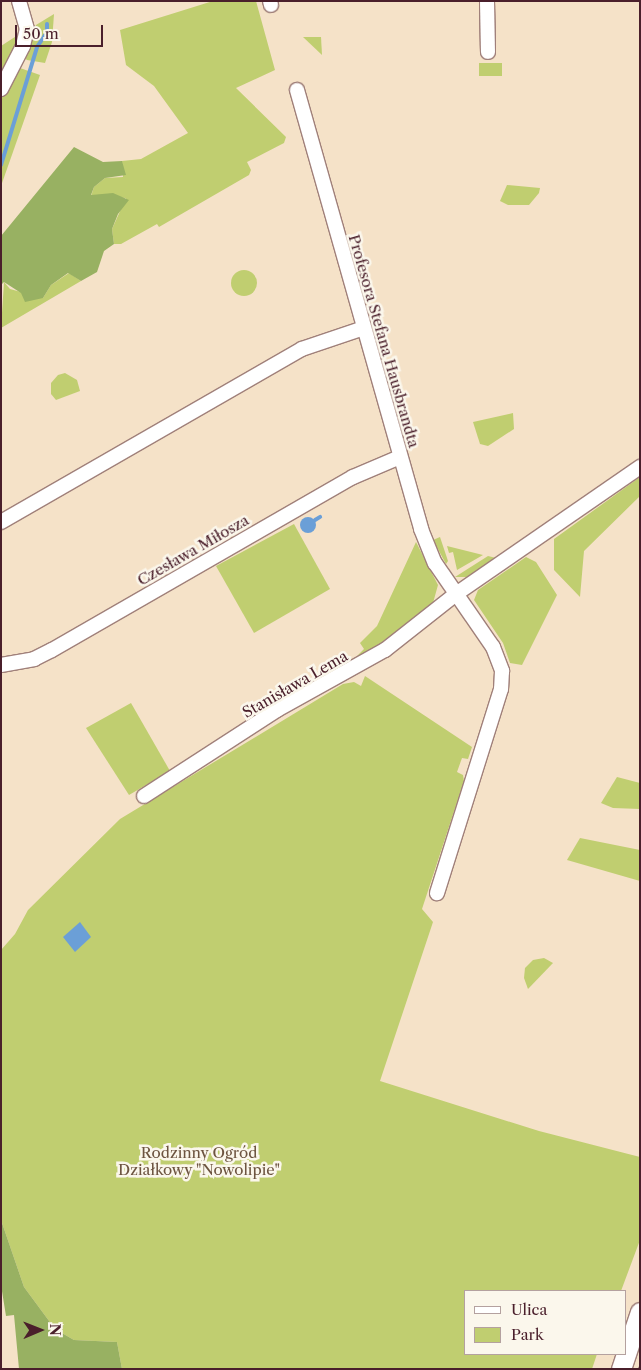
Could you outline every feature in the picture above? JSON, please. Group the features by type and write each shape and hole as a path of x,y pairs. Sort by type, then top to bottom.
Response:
{"main road":[{"path":"626,1354 640,1312"},
{"path":"621,1369 626,1355"}],"street":[{"path":"1,89 23,46 27,29 18,1"},
{"path":"486,1 488,52"},
{"name":"Profesora Stefana Hausbrandta","path":"297,90 400,457 429,550 456,594"},
{"path":"1,522 302,349 364,328"},
{"name":"Czesława Miłosza","path":"1,666 34,658 52,650 353,477 400,457"},
{"name":"Stanisława Lema","path":"144,796 278,710 386,650 456,594 640,467"},
{"path":"437,892 503,678 494,648 456,594"}],"green space":[{"path":"213,1 256,1 275,70 236,88 286,137 284,143 247,162 251,170 249,175 159,227 157,224 121,244 114,244 112,229 126,198 91,196 94,187 105,178 123,177 122,161 141,159 188,133 154,86 126,65 120,30"},
{"path":"54,14 52,42 45,63 27,60 22,56 36,25"},
{"path":"21,33 1,79 1,46"},
{"path":"303,37 321,37 322,55"},
{"path":"479,63 502,63 502,76 479,76"},
{"path":"20,68 40,75 1,186 1,97"},
{"path":"74,147 103,162 122,161 126,175 105,178 94,187 91,195 113,193 129,200 118,214 112,229 114,244 104,251 97,272 81,281 68,273 51,285 43,298 25,302 21,293 4,282 1,285 1,236"},
{"path":"507,185 540,188 539,193 529,205 508,205 500,201"},
{"path":"244,270 253,274 257,283 253,292 244,296 235,292 231,283 235,274"},
{"path":"69,273 81,281 1,328 4,282 10,289 43,298 51,285"},
{"path":"65,373 77,380 80,391 56,400 51,394 51,383 58,375"},
{"path":"513,413 514,429 488,446 480,444 473,422"},
{"path":"640,477 640,496 584,551 580,597 554,570 554,539"},
{"path":"294,524 330,589 254,633 216,566"},
{"path":"440,537 448,561 446,564 433,540"},
{"path":"416,542 438,585 433,603 360,660 357,656 364,649 360,643 377,626"},
{"path":"447,546 483,555 457,570 453,552 449,553"},
{"path":"488,556 496,558 470,577 455,577"},
{"path":"526,557 536,562 557,595 522,665 510,663 503,643 474,600 478,590"},
{"name":"Rodzinny Ogród Działkowy \"Nowolipie\"","path":"365,676 472,747 468,759 462,758 457,772 463,775 464,781 422,909 433,922 380,1081 539,1131 640,1157 640,1240 621,1290 463,1290 463,1355 597,1355 592,1369 122,1369 117,1342 74,1340 55,1329 24,1287 1,1220 1,950 15,934 28,910 120,819 343,684 354,682 361,686"},
{"path":"131,703 170,771 129,795 86,728"},
{"path":"617,777 640,783 640,809 613,808 601,803"},
{"path":"580,838 640,850 640,881 567,860"},
{"path":"544,958 553,963 528,989 524,978 525,968 533,960"},
{"path":"1,1220 24,1287 55,1329 74,1340 117,1342 122,1369 19,1369 14,1315 6,1316 1,1285"}],"water":[{"path":"308,517 314,519 316,525 314,531 308,533 302,531 300,525 302,519"},
{"path":"80,922 91,937 75,952 63,937"}],"waterway":[{"path":"1,165 37,47 47,32 47,24"},
{"path":"315,520 320,517"}],"tram line":[{"path":"638,1369 640,1363"}]}
